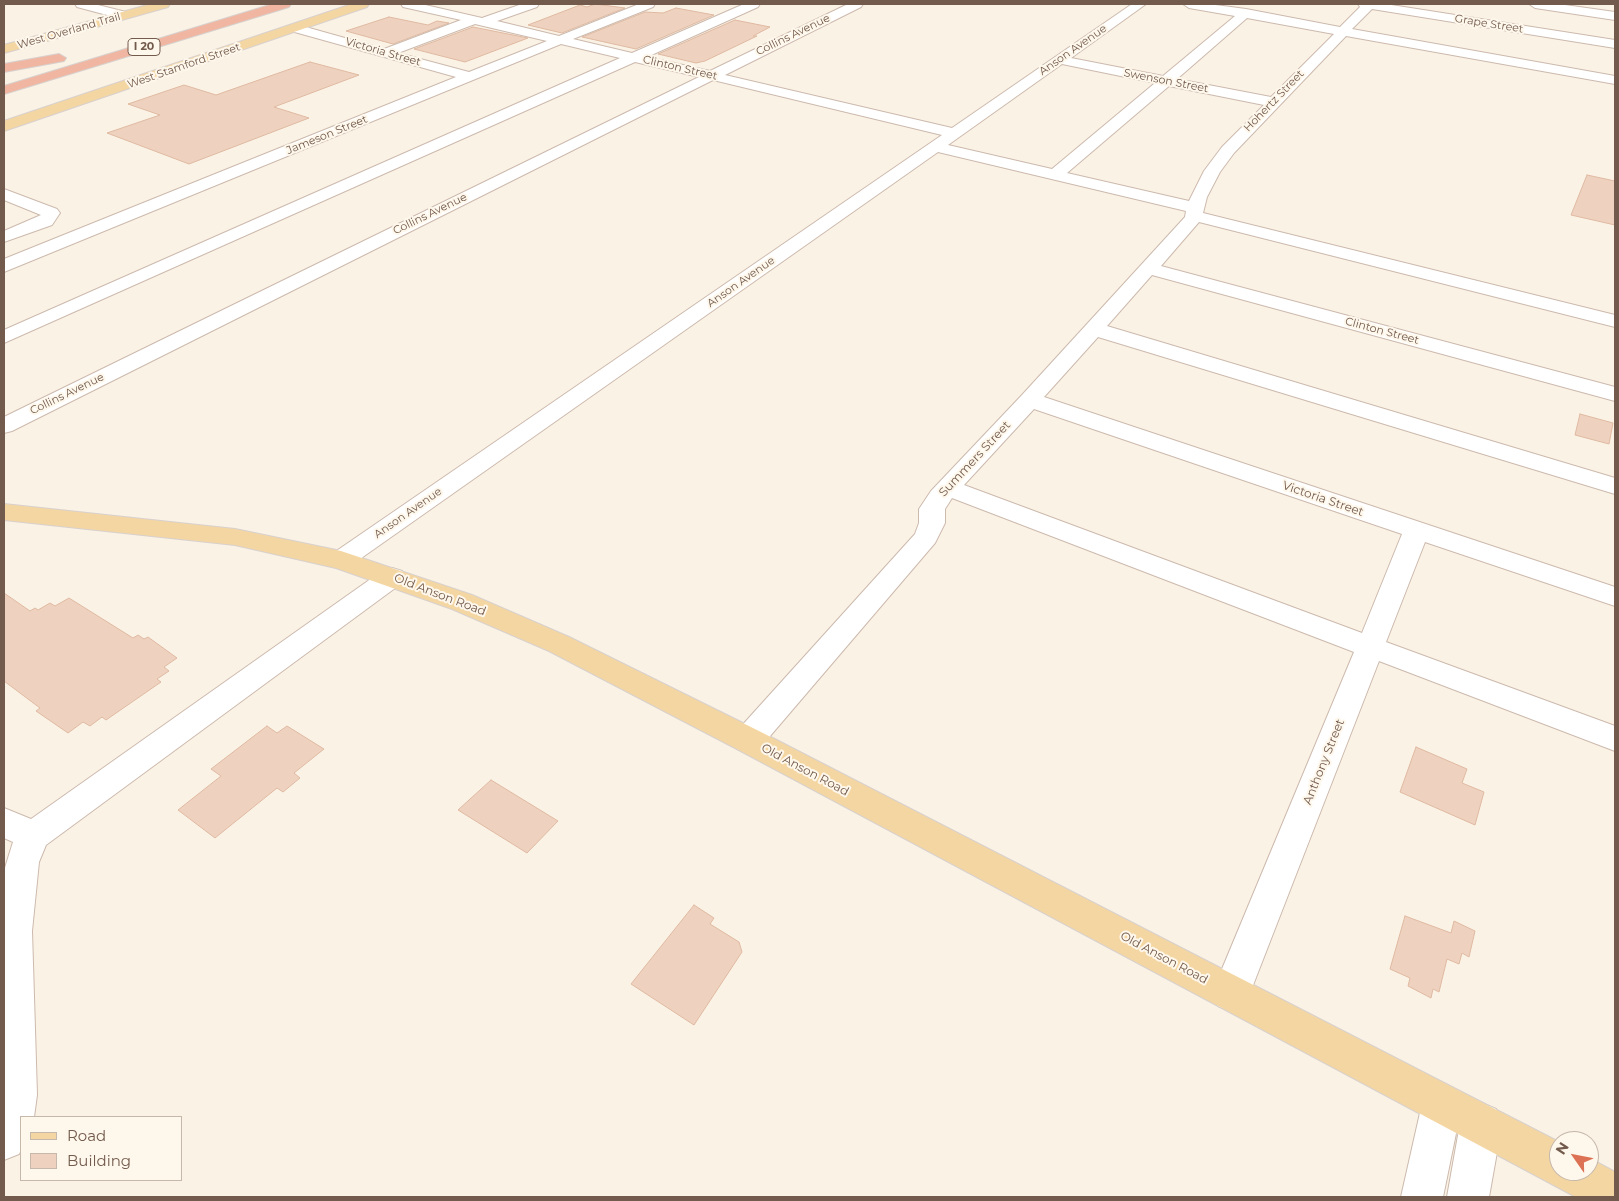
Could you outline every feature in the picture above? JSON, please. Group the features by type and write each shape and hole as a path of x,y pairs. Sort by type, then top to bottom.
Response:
{"highway":[{"name":"I 20","path":"98,47 244,4"},
{"name":"I 20","path":"4,90 285,4"},
{"path":"4,68 70,56 4,75"}],"main road":[{"name":"West Overland Trail","path":"4,49 164,4"},
{"name":"West Stamford Street","path":"4,126 363,4"},
{"name":"Old Anson Road","path":"6,514 235,537 341,560 462,602 559,644 748,740 1549,1160"},
{"path":"1589,1181 1615,1195"}],"street":[{"path":"82,4 122,16"},
{"name":"Clinton Street","path":"407,4 954,133"},
{"path":"385,53 533,4"},
{"name":"Jameson Street","path":"4,266 649,4"},
{"path":"4,337 754,4"},
{"name":"Collins Avenue","path":"4,426 856,4"},
{"name":"Anson Avenue","path":"341,560 1140,4"},
{"path":"1189,4 1615,80"},
{"name":"Grape Street","path":"1366,4 1470,16 1615,44"},
{"name":"Hohertz Street","path":"1195,212 1198,198 1212,171 1228,150 1366,4"},
{"path":"1535,4 1615,16"},
{"path":"1055,175 1246,13"},
{"name":"Victoria Street","path":"295,28 471,77"},
{"name":"Swenson Street","path":"1060,60 1272,102"},
{"path":"935,147 1055,175 1615,321"},
{"path":"4,194 51,213 46,221 4,237"},
{"name":"Summers Street","path":"748,740 926,537 932,523 932,509 948,488 1030,400 1148,268 1195,212"},
{"name":"Clinton Street","path":"1148,268 1615,394"},
{"path":"1094,328 1615,486"},
{"name":"Victoria Street","path":"1030,400 1615,597"},
{"path":"948,488 1615,739"},
{"name":"Anthony Street","path":"1231,993 1417,530"},
{"path":"4,1139 11,1128 18,1095 14,931 22,862 34,836 392,577"},
{"path":"4,822 34,836"},
{"path":"1422,1197 1442,1104"},
{"path":"1468,1197 1481,1124"}],"building":[{"path":"595,4 625,8 562,33 528,25 580,5 587,7"},
{"path":"676,8 714,15 636,49 582,37 645,12 663,13"},
{"path":"389,17 428,25 437,21 449,23 393,44 346,31"},
{"path":"735,20 770,27 753,36 757,36 705,61 696,63 658,54"},
{"path":"473,27 528,38 465,62 414,49"},
{"path":"310,62 359,75 274,107 309,118 189,164 107,133 160,115 128,104 184,85 216,95"},
{"path":"1587,175 1615,181 1615,225 1571,215"},
{"path":"1580,414 1613,423 1609,444 1575,435"},
{"path":"4,593 30,611 35,608 38,610 50,603 55,606 69,598 133,638 138,635 144,639 148,637 177,658 164,667 169,671 157,679 161,682 106,720 102,717 90,726 83,722 68,733 36,711 40,708 4,681"},
{"path":"267,726 277,733 287,726 324,749 294,773 300,778 283,792 277,788 215,838 178,810 221,776 211,769"},
{"path":"1416,747 1467,769 1462,783 1484,792 1475,825 1400,792"},
{"path":"491,780 558,821 527,853 458,810"},
{"path":"694,905 714,918 710,924 739,942 742,952 694,1025 631,984"},
{"path":"1405,916 1451,933 1454,921 1475,931 1469,957 1462,953 1459,964 1447,959 1439,992 1433,989 1431,998 1408,986 1410,978 1390,969"}]}
